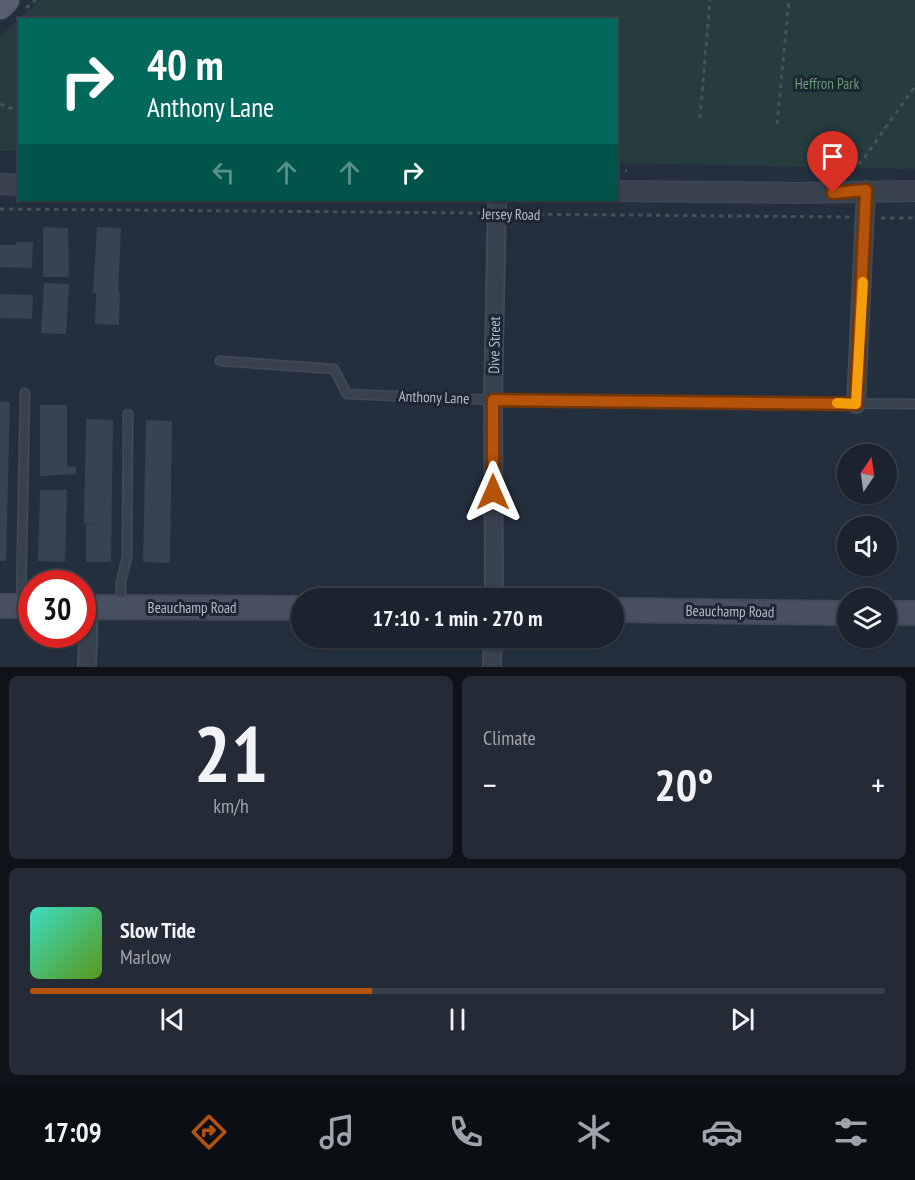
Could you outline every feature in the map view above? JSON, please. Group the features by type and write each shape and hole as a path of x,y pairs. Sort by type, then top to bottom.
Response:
{"main road":[{"path":"0,6 6,0"},
{"name":"Beauchamp Road","path":"96,607 291,608"},
{"name":"Beauchamp Road","path":"624,610 837,613"},
{"path":"897,613 915,613"}],"street":[{"path":"0,184 18,184"},
{"path":"618,191 800,194 866,190 915,191"},
{"path":"856,404 866,190"},
{"name":"Dive Street","path":"494,588 493,400 497,207"},
{"path":"87,648 87,667"},
{"path":"492,667 493,648"}],"lane":[{"name":"Anthony Lane","path":"220,361 334,369 347,394 493,400 915,404"},
{"path":"19,570 25,393"},
{"path":"121,607 121,581 127,557 128,414"}],"path":[{"path":"700,118 710,0"},
{"path":"777,124 789,0"},
{"path":"840,176 862,161 915,86"},
{"path":"0,104 18,111"},
{"path":"618,171 628,171"},
{"name":"Jersey Road","path":"0,209 497,207 915,218"}],"green space":[{"name":"Heffron Park","path":"40,0 915,0 915,169 618,163 618,18 20,18"},
{"name":"Heffron Park","path":"18,20 18,151 0,151 0,36"}],"building":[{"path":"43,227 68,228 69,277 43,277"},
{"path":"97,227 121,228 119,325 95,324 96,293 93,293"},
{"path":"16,242 33,242 32,268 0,267 0,245 16,245"},
{"path":"44,283 69,284 66,334 41,333"},
{"path":"0,294 33,295 32,319 0,318"},
{"path":"0,401 10,402 6,561 0,561"},
{"path":"40,405 67,405 67,466 76,467 76,474 40,476"},
{"path":"86,419 113,420 111,562 86,562 86,525 97,525 84,524"},
{"path":"146,420 172,421 170,563 143,562"},
{"path":"40,490 67,490 65,562 38,561"}],"slow traffic":[{"path":"837,403 856,404 863,282"}],"route":[{"path":"493,492 493,400 856,404 863,304 866,190 833,193"}]}
